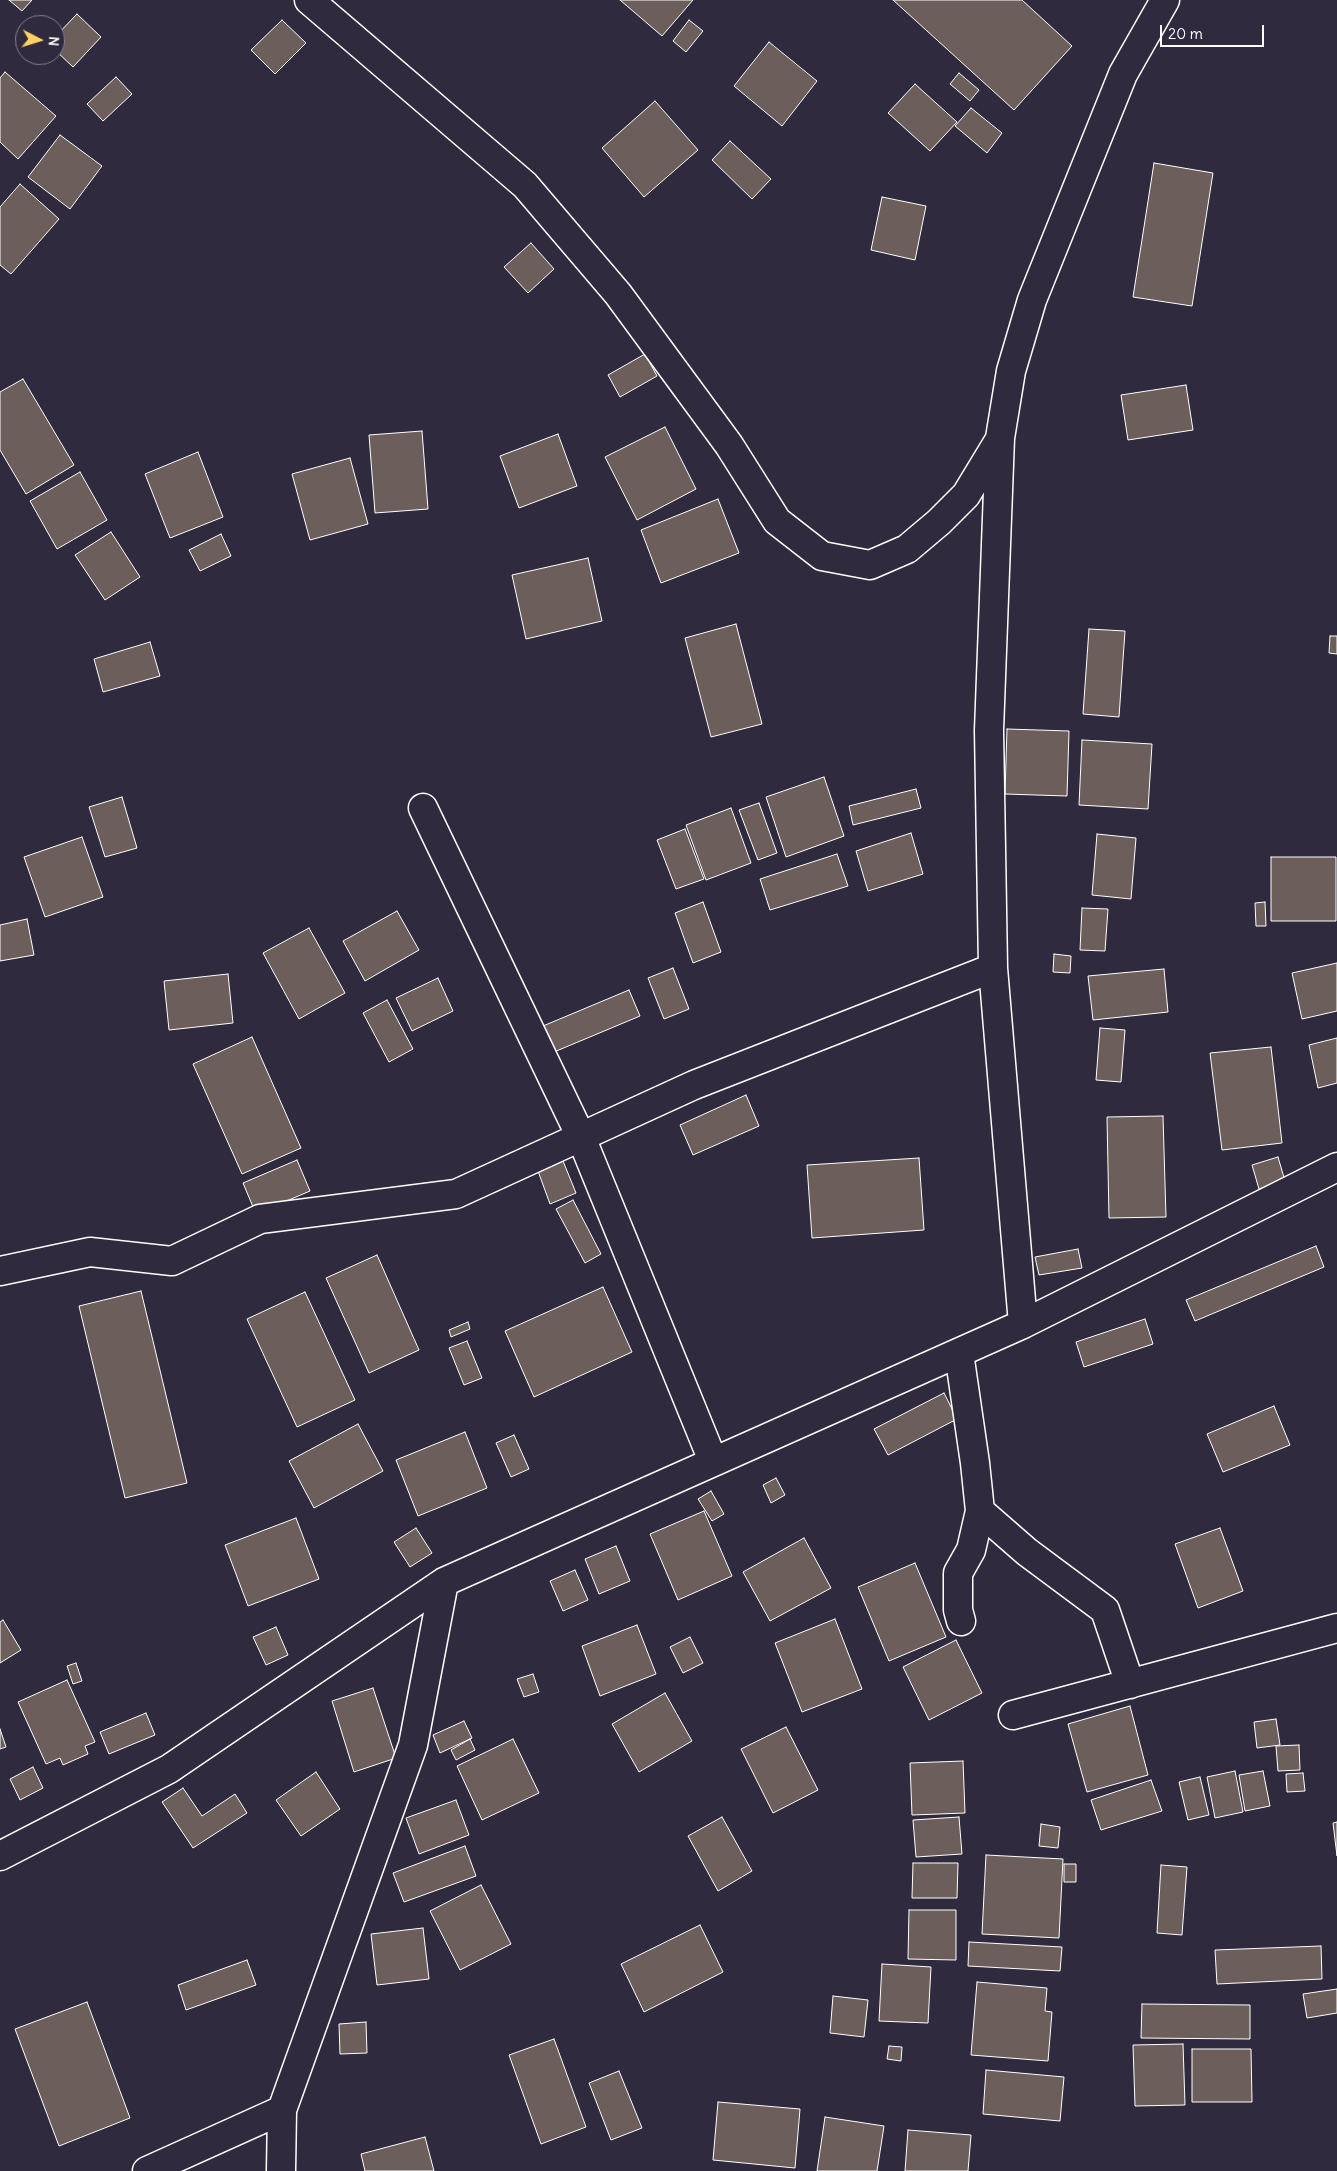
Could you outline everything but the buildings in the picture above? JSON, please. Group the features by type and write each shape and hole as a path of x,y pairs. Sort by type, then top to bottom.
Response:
{"street":[{"path":"309,0 524,185 618,294 729,444 777,521 822,556 870,565 907,550 966,495 1000,438"},
{"path":"1023,1324 993,968 989,730 1000,438 1011,371 1032,300 1123,74 1165,0"},
{"path":"423,808 581,1137 713,1461"},
{"path":"0,1271 90,1252 172,1261 260,1219 456,1194 694,1086 993,968"},
{"path":"0,1856 169,1769 444,1582 1023,1324 1337,1167"},
{"path":"959,1352 980,1511 971,1550 958,1573 958,1610 961,1621"},
{"path":"980,1511 1026,1552 1105,1610 1130,1684"},
{"path":"281,2171 282,2110 414,1745 444,1582"},
{"path":"1013,1715 1337,1628"},
{"path":"147,2171 282,2110"}]}
